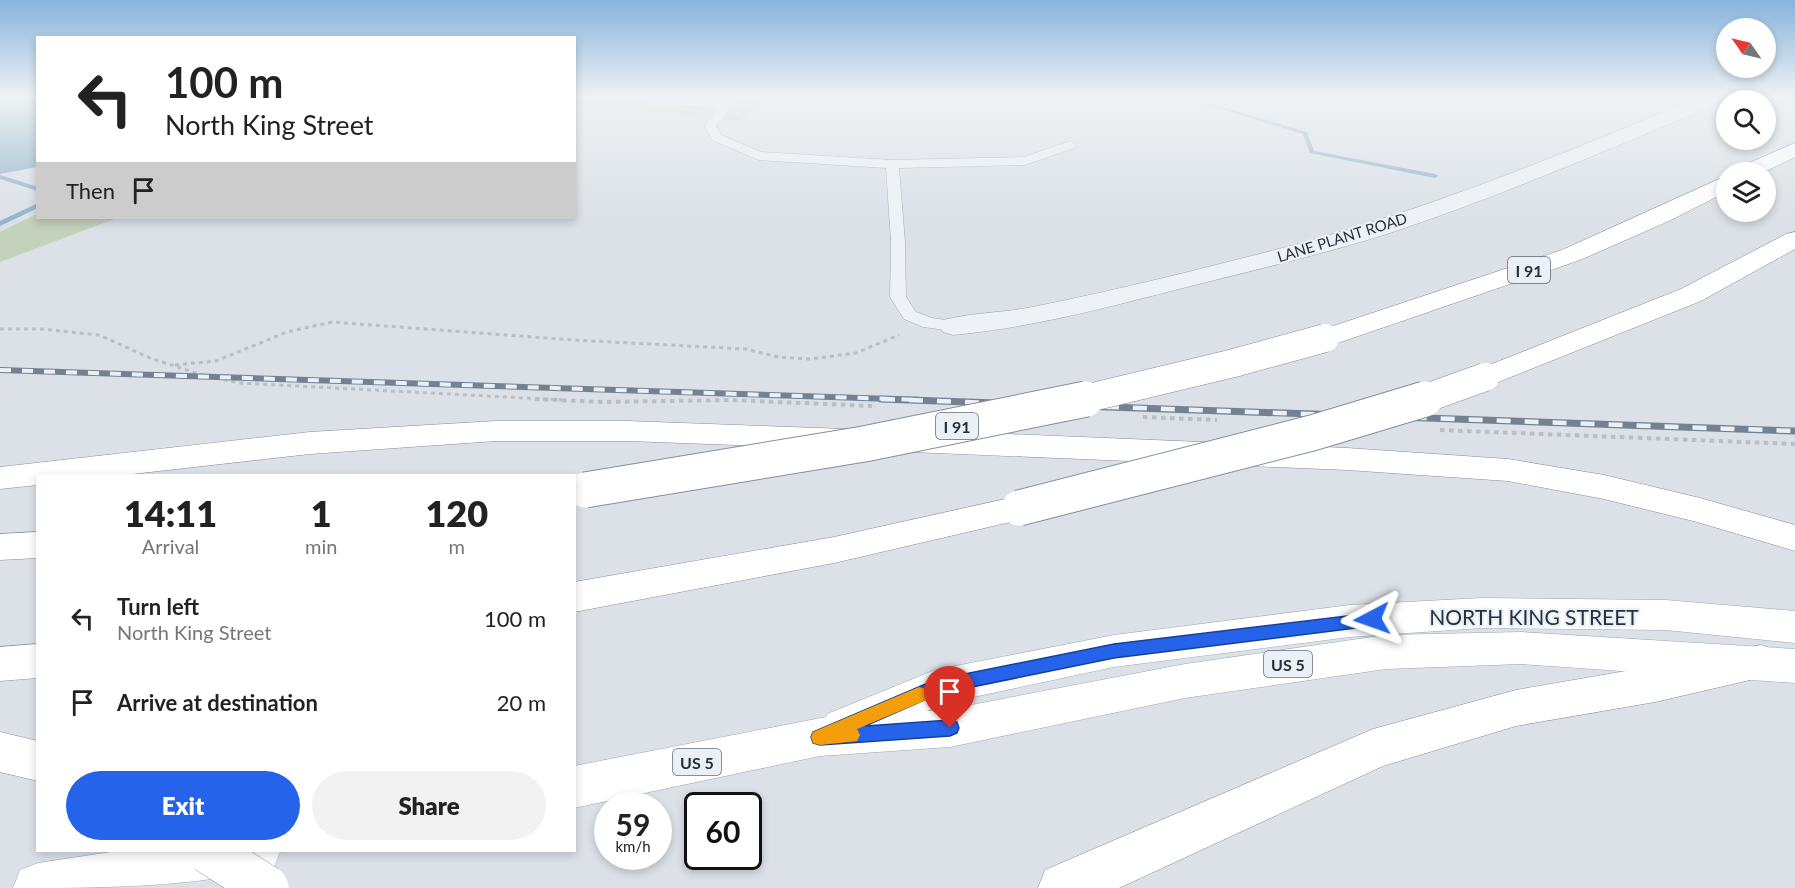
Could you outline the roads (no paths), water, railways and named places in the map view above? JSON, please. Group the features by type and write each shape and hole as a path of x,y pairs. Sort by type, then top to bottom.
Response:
{"main road":[{"path":"1768,162 1795,149"},
{"name":"I 91","path":"580,491 836,449 1067,404 1233,364 1325,338 1570,255 1661,216 1716,188"},
{"path":"576,597 834,550 1019,508 1340,426 1485,377 1691,295 1795,239"},
{"path":"38,474 389,437 496,431 618,429 1347,459 1508,470 1604,487 1700,510 1795,538"},
{"path":"0,478 36,474"},
{"path":"0,548 36,545"},
{"name":"NORTH KING STREET","path":"820,737 935,688 1114,651 1350,621 1482,613 1666,615 1795,627"},
{"name":"NORTH KING STREET","path":"576,787 820,737 950,728 1185,681 1386,652 1521,648 1778,664"},
{"path":"0,664 36,661"},
{"path":"1063,888 1373,749 1516,708 1778,664"},
{"path":"0,752 36,761"},
{"path":"210,852 266,888"},
{"path":"38,888 169,868 247,852"}],"street":[{"name":"LANE PLANT ROAD","path":"953,326 1012,320 1088,303 1263,260 1380,227 1499,186 1615,138"}],"lane":[{"path":"719,138 759,156 793,160 892,164 1025,161 1070,145"},
{"path":"892,164 898,242 898,297 910,315 929,322 953,326"}],"water":[{"path":"0,138 36,138 36,167 0,174"}],"waterway":[{"path":"1307,138 1312,152 1435,176"},
{"path":"0,177 36,188"},
{"path":"0,224 36,206"}],"railway":[{"path":"0,370 923,400"},
{"path":"881,399 1795,431"}]}
